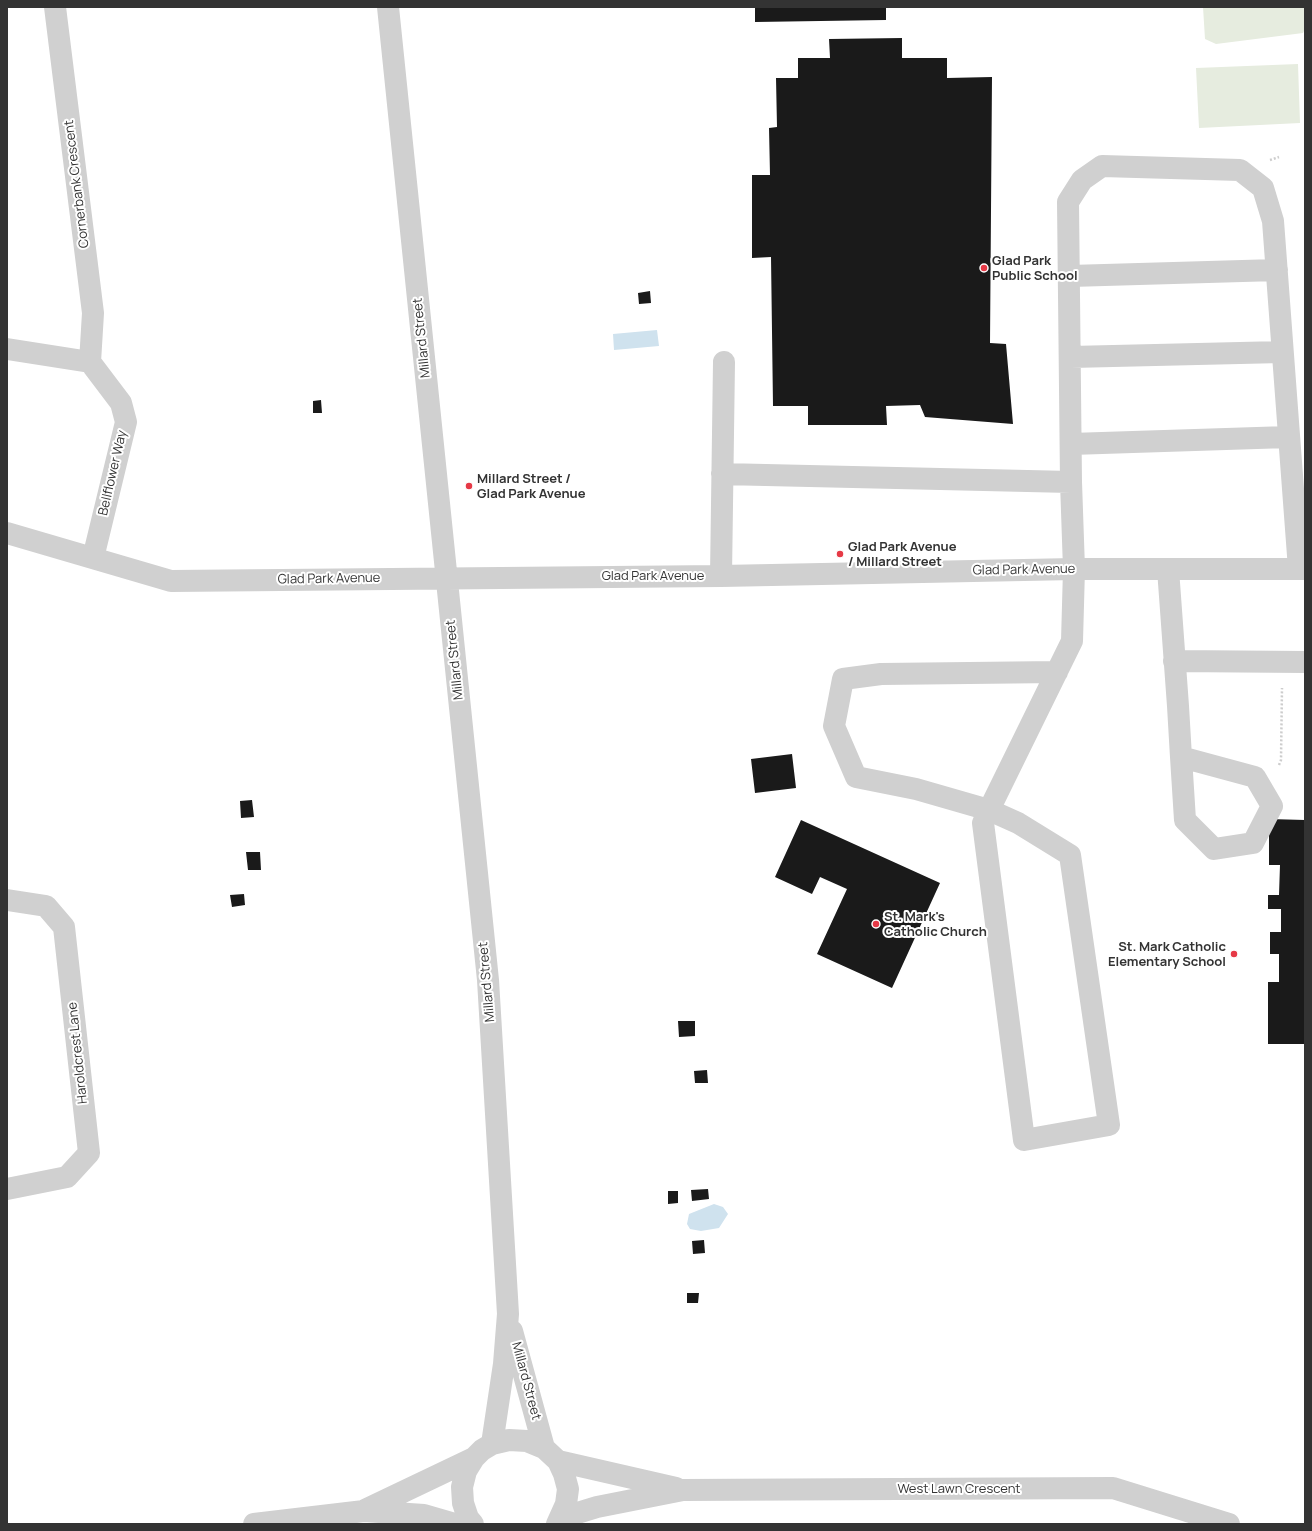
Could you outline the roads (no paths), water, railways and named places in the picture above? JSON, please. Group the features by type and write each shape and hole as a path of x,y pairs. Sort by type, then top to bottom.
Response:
{"street":[{"name":"Cornerbank Crescent","path":"55,7 93,313 90,362"},
{"name":"Millard Street","path":"388,7 488,980 508,1314 504,1364 492,1444"},
{"path":"1057,672 881,674 843,679 834,726 856,777 916,789 989,810 1018,824 1070,855 1109,1124 1024,1140 984,823 989,810 1057,672 1072,641 1074,569 1071,482 1071,358 1068,202 1082,180 1102,166 1240,170 1263,188 1273,221 1288,437 1302,569"},
{"path":"1070,276 1277,270"},
{"path":"7,349 90,362"},
{"path":"1071,358 1282,352"},
{"name":"Bellflower Way","path":"90,362 121,403 126,422 93,558"},
{"path":"721,576 724,362"},
{"path":"1071,444 1288,437"},
{"path":"722,474 1071,482"},
{"name":"Glad Park Avenue","path":"7,533 170,581 446,577 721,576 1074,569 1302,569"},
{"path":"1168,569 1185,820 1214,849 1253,842 1272,806 1255,777 1181,757"},
{"path":"1174,661 1305,662"},
{"name":"Haroldcrest Lane","path":"7,900 46,906 64,927 89,1153 67,1177 7,1189"},
{"name":"Millard Street","path":"508,1314 551,1455 564,1474 568,1489 566,1504 559,1521"},
{"name":"West Lawn Crescent","path":"492,1444 509,1440 527,1441 551,1455 683,1490"},
{"path":"364,1511 474,1458 492,1444"},
{"path":"473,1524 468,1518 463,1503 462,1487 466,1471 474,1458"},
{"name":"West Lawn Crescent","path":"559,1521 597,1507 683,1490 1113,1488 1229,1524"},
{"path":"254,1524 364,1511 424,1515 455,1524"}],"water":[{"path":"657,330 659,346 614,350 613,334"},
{"path":"714,1204 723,1207 728,1214 719,1228 701,1231 690,1229 687,1224 689,1214"}],"place":[{"name":"Glad Park Public School","path":"984,268"},
{"name":"Millard Street / Glad Park Avenue","path":"469,486"},
{"name":"Glad Park Avenue / Millard Street","path":"840,554"},
{"name":"St. Mark's Catholic Church","path":"876,924"},
{"name":"St. Mark Catholic Elementary School","path":"1234,954"}]}
